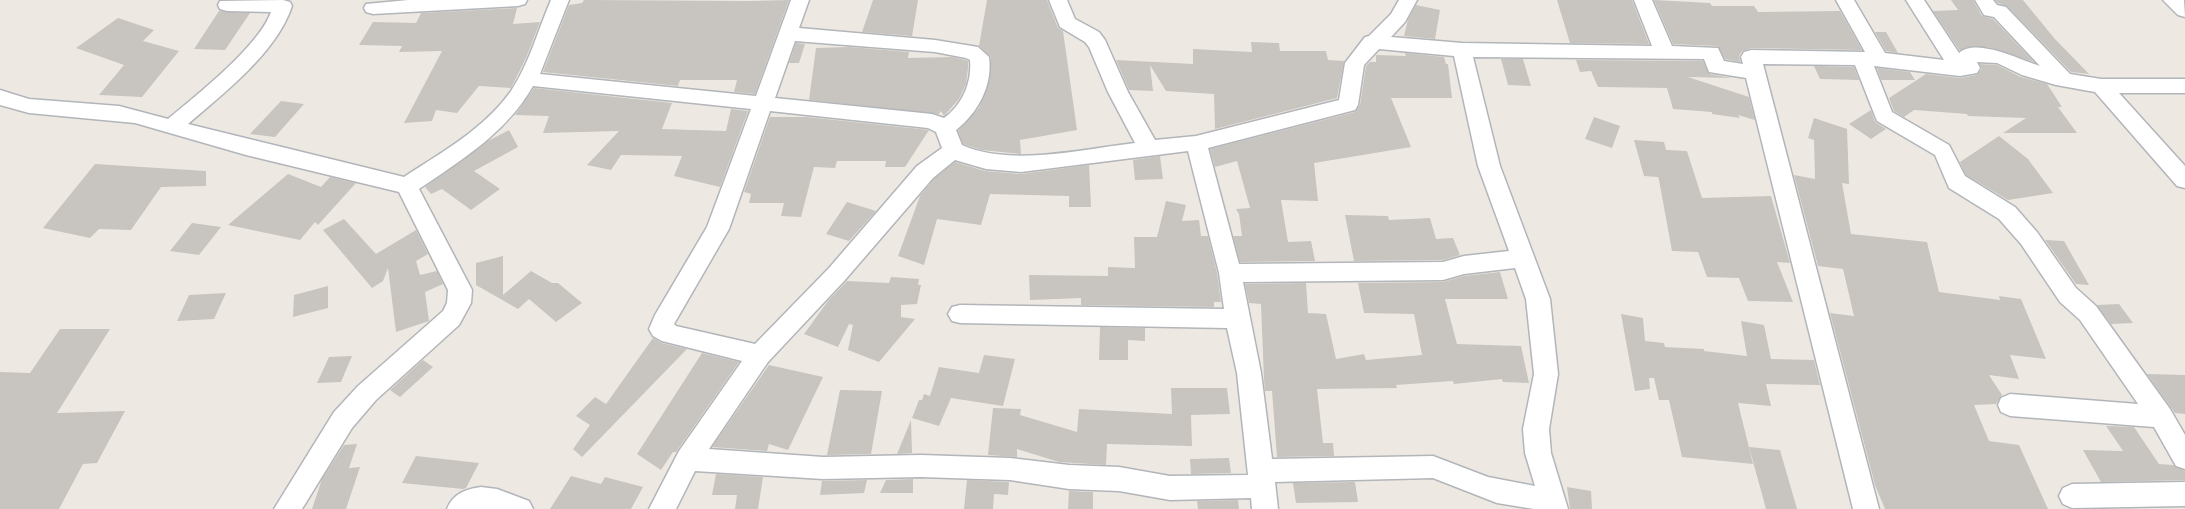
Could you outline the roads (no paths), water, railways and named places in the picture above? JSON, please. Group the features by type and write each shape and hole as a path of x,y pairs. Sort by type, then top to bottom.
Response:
{"street":[{"path":"373,8 518,0"},
{"path":"0,97 8,102 26,105 99,110 134,116 407,186 485,132 511,106 526,80 560,0"},
{"path":"760,355 670,334 661,329 663,322 718,229 800,0"},
{"path":"1058,0 1067,23 1092,36 1098,45 1118,92 1148,147"},
{"path":"526,80 932,121 949,139 976,161 995,164 1021,164 1148,147 1196,143 1348,106 1355,63 1372,42 1398,18 1408,0"},
{"path":"1643,0 1664,51"},
{"path":"1844,0 1870,59 1884,116 1942,150 1948,159 1952,174 1957,182 2006,213 2018,224 2068,295 2088,313 2160,417 2185,458"},
{"path":"1915,0 1960,69"},
{"path":"1984,0 1991,11 1999,11 2063,80"},
{"path":"2172,0 2185,11"},
{"path":"172,127 240,66 278,19 283,6 227,4"},
{"path":"662,509 688,460 760,355 831,282 925,172 949,139 970,103 981,66 979,57 971,52 935,46 789,34"},
{"path":"1372,42 1462,50 1711,53 1716,67 1870,59 1960,69 1970,68 1965,58 1968,55 2000,57 2028,70 2063,80 2101,86 2185,86"},
{"path":"1462,50 1488,166 1538,299 1546,374 1537,437 1538,453 1554,504"},
{"path":"1753,65 1860,495 1866,509"},
{"path":"2101,86 2184,177"},
{"path":"1196,143 1230,272 1237,319 1249,373 1263,489"},
{"path":"287,509 343,420 367,393 451,318 459,302 460,290 407,186"},
{"path":"1230,272 1443,271 1464,265 1523,258"},
{"path":"960,314 1237,319"},
{"path":"2010,406 2160,417"},
{"path":"688,460 823,468 921,466 1010,469 1069,477 1119,479 1170,488 1263,489 1433,468 1447,470 1479,486 1554,504"},
{"path":"2072,496 2185,494"},
{"path":"460,509 463,505 480,499 492,499 520,509"}]}
